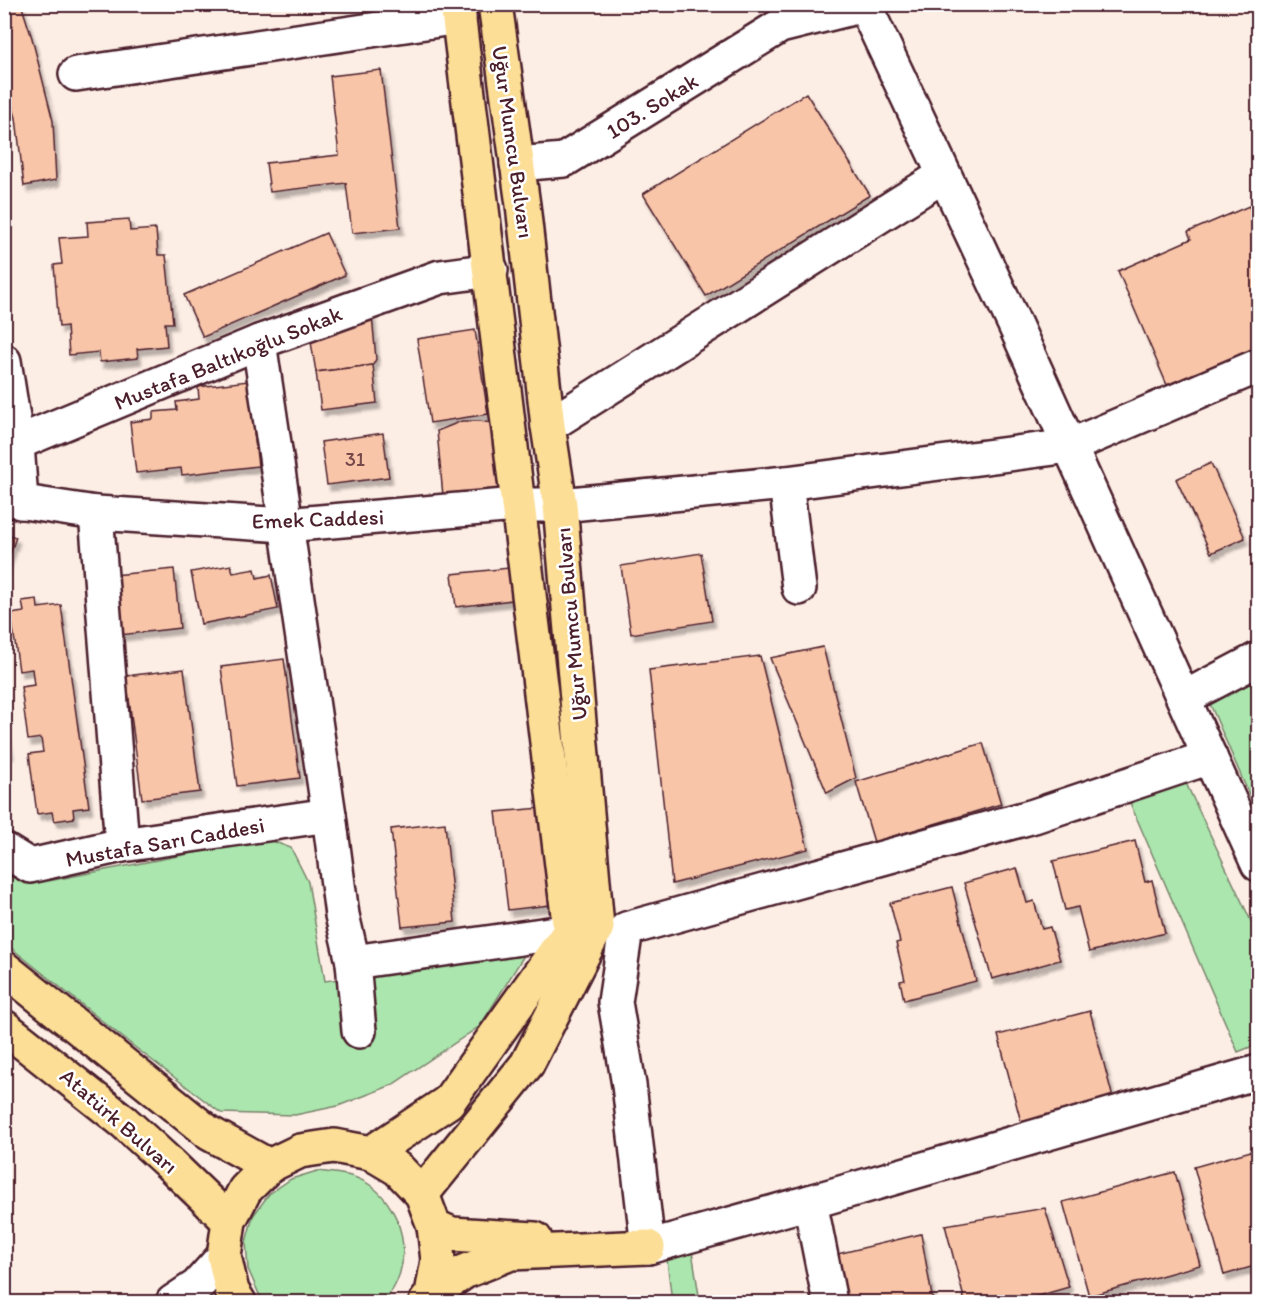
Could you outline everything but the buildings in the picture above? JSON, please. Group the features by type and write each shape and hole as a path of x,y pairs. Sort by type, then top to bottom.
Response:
{"main road":[{"name":"Uğur Mumcu Bulvarı","path":"422,1194 527,1064 597,927 560,505 548,426 523,205 495,4"},
{"name":"Uğur Mumcu Bulvarı","path":"458,11 570,931"},
{"path":"370,1153 448,1102 570,931"},
{"name":"Atatürk Bulvarı","path":"4,968 209,1133 269,1166"},
{"name":"Atatürk Bulvarı","path":"4,1027 124,1122 229,1221"},
{"path":"239,1302 232,1292 224,1256 229,1221 244,1190 269,1166 300,1151 334,1146 370,1153 398,1169 422,1194 434,1226 438,1260 429,1298"},
{"path":"434,1226 452,1234 648,1246"},
{"path":"429,1298 464,1272 511,1253 648,1246"}],"street":[{"name":"103. Sokak","path":"517,164 564,160 789,16 864,5"},
{"path":"864,5 1015,325 1258,864"},
{"path":"76,74 458,11"},
{"path":"548,426 944,174"},
{"name":"Mustafa Baltıkoğlu Sokak","path":"17,443 259,342 440,277 491,270"},
{"path":"259,342 342,915 353,962 359,1031"},
{"path":"4,361 17,443 13,501"},
{"name":"Emek Caddesi","path":"13,501 96,513 285,525 517,505 560,505 786,483 1070,446 1258,366"},
{"path":"786,483 799,588"},
{"path":"96,513 122,844"},
{"path":"1184,698 1258,659"},
{"path":"1210,757 1034,816 626,929 615,1002 629,1085 648,1246 810,1202 1258,1072"},
{"name":"Mustafa Sarı Caddesi","path":"4,850 30,866 122,844 329,815"},
{"path":"353,962 570,931"},
{"path":"810,1202 830,1302"},
{"path":"173,1302 197,1287 224,1256"}],"green space":[{"path":"1258,671 1258,815 1207,697"},
{"path":"1185,781 1258,936 1258,1044 1238,1052 1130,803"},
{"path":"272,841 291,848 308,882 325,981 525,954 480,1026 392,1085 338,1106 295,1115 221,1113 5,943 4,876 38,883 240,844"},
{"path":"317,1171 345,1175 364,1181 382,1196 392,1210 399,1225 403,1258 400,1274 393,1289 383,1302 267,1302 259,1294 248,1269 246,1242 253,1216 269,1194 291,1179"},
{"path":"692,1251 700,1302 672,1302 667,1260"}]}
